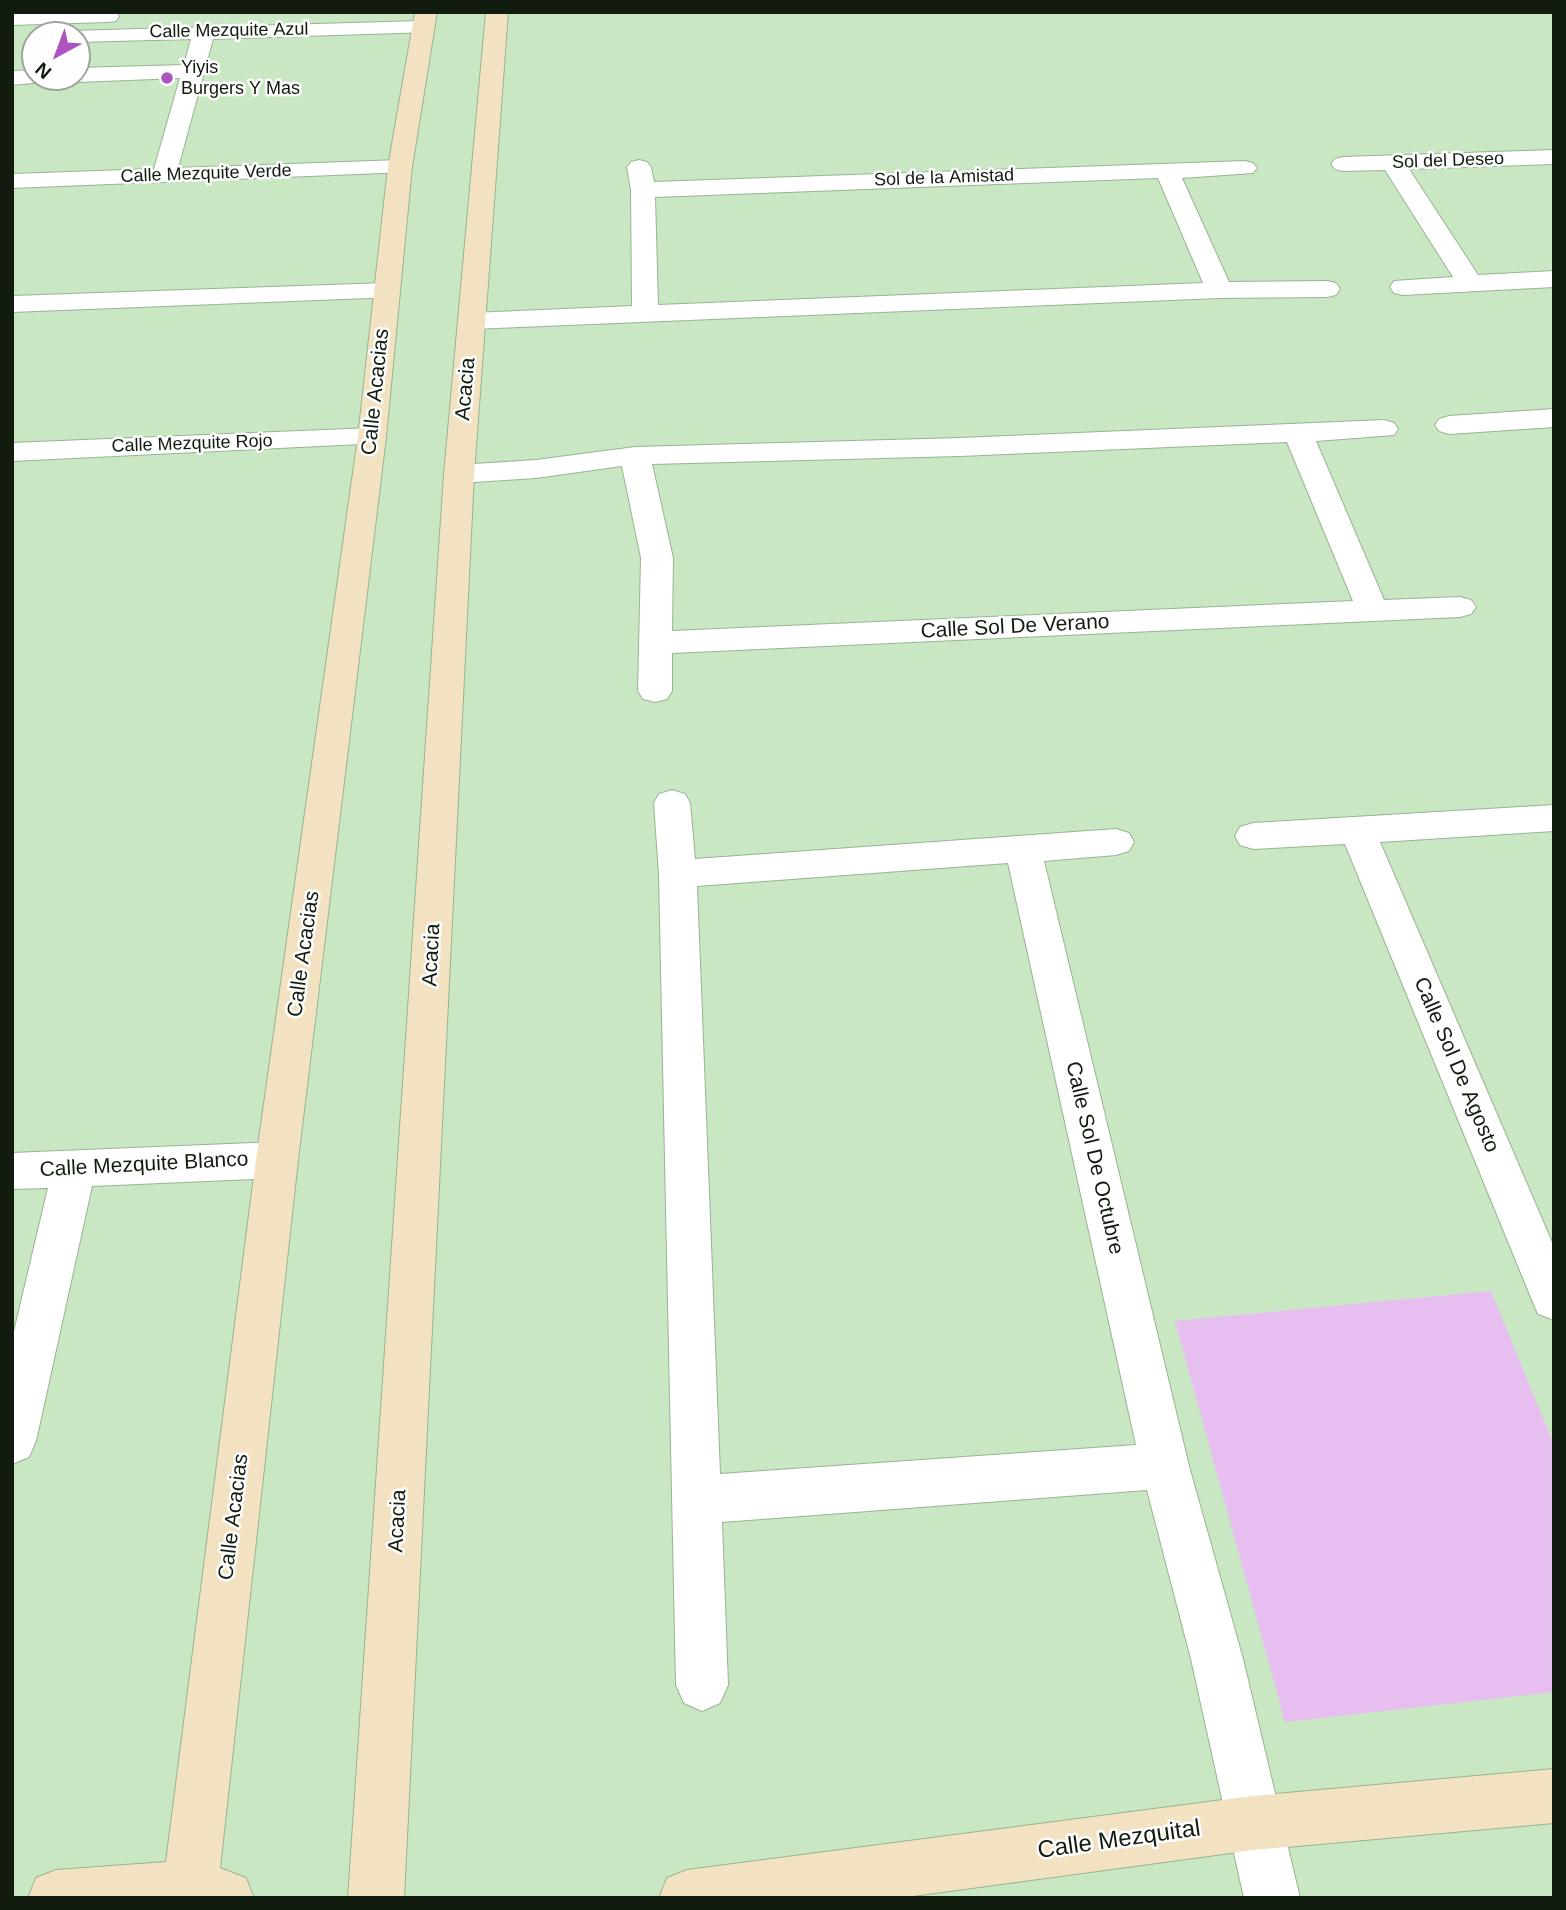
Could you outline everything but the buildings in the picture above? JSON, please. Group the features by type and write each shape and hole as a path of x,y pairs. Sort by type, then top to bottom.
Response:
{"main road":[{"name":"Acacia","path":"376,1898 459,474 497,12"},
{"name":"Calle Acacias","path":"202,1894 277,1160 372,437 400,167 424,20"},
{"name":"Calle Mezquital","path":"687,1898 1253,1822 1554,1796"},
{"path":"56,1898 202,1894"}],"street":[{"path":"12,19 245,12"},
{"name":"Calle Mezquite Azul","path":"91,36 424,20"},
{"path":"164,176 204,32"},
{"path":"91,75 195,71"},
{"name":"Sol del Deseo","path":"1343,164 1554,157"},
{"path":"1393,163 1470,283"},
{"path":"638,165 643,190 645,313"},
{"name":"Calle Mezquite Verde","path":"12,181 400,167"},
{"name":"Sol de la Amistad","path":"643,190 1245,167"},
{"path":"1166,169 1219,290"},
{"path":"1403,287 1554,279"},
{"path":"472,321 1219,290 1327,289"},
{"path":"12,304 386,291"},
{"path":"1449,425 1554,418"},
{"path":"459,474 536,469 635,456 960,447 1384,429"},
{"path":"1298,433 1372,609"},
{"name":"Calle Mezquite Rojo","path":"12,452 372,437"},
{"path":"635,456 657,558 655,691"},
{"name":"Calle Sol De Verano","path":"657,643 1460,607"},
{"path":"672,803 678,874 702,1685"},
{"path":"1253,836 1554,818"},
{"name":"Calle Sol De Agosto","path":"1357,829 1554,1300"},
{"path":"678,874 1116,842"},
{"name":"Calle Sol De Octubre","path":"1023,849 1165,1466 1217,1659 1272,1898"},
{"name":"Calle Mezquite Blanco","path":"12,1171 277,1160"},
{"path":"12,1441 74,1169"},
{"path":"695,1500 1165,1466"}],"shaded area":[{"path":"1491,1291 1554,1445 1554,1692 1285,1722 1175,1321"}],"place":[{"name":"Yiyis Burgers Y Mas","path":"167,78"}]}
